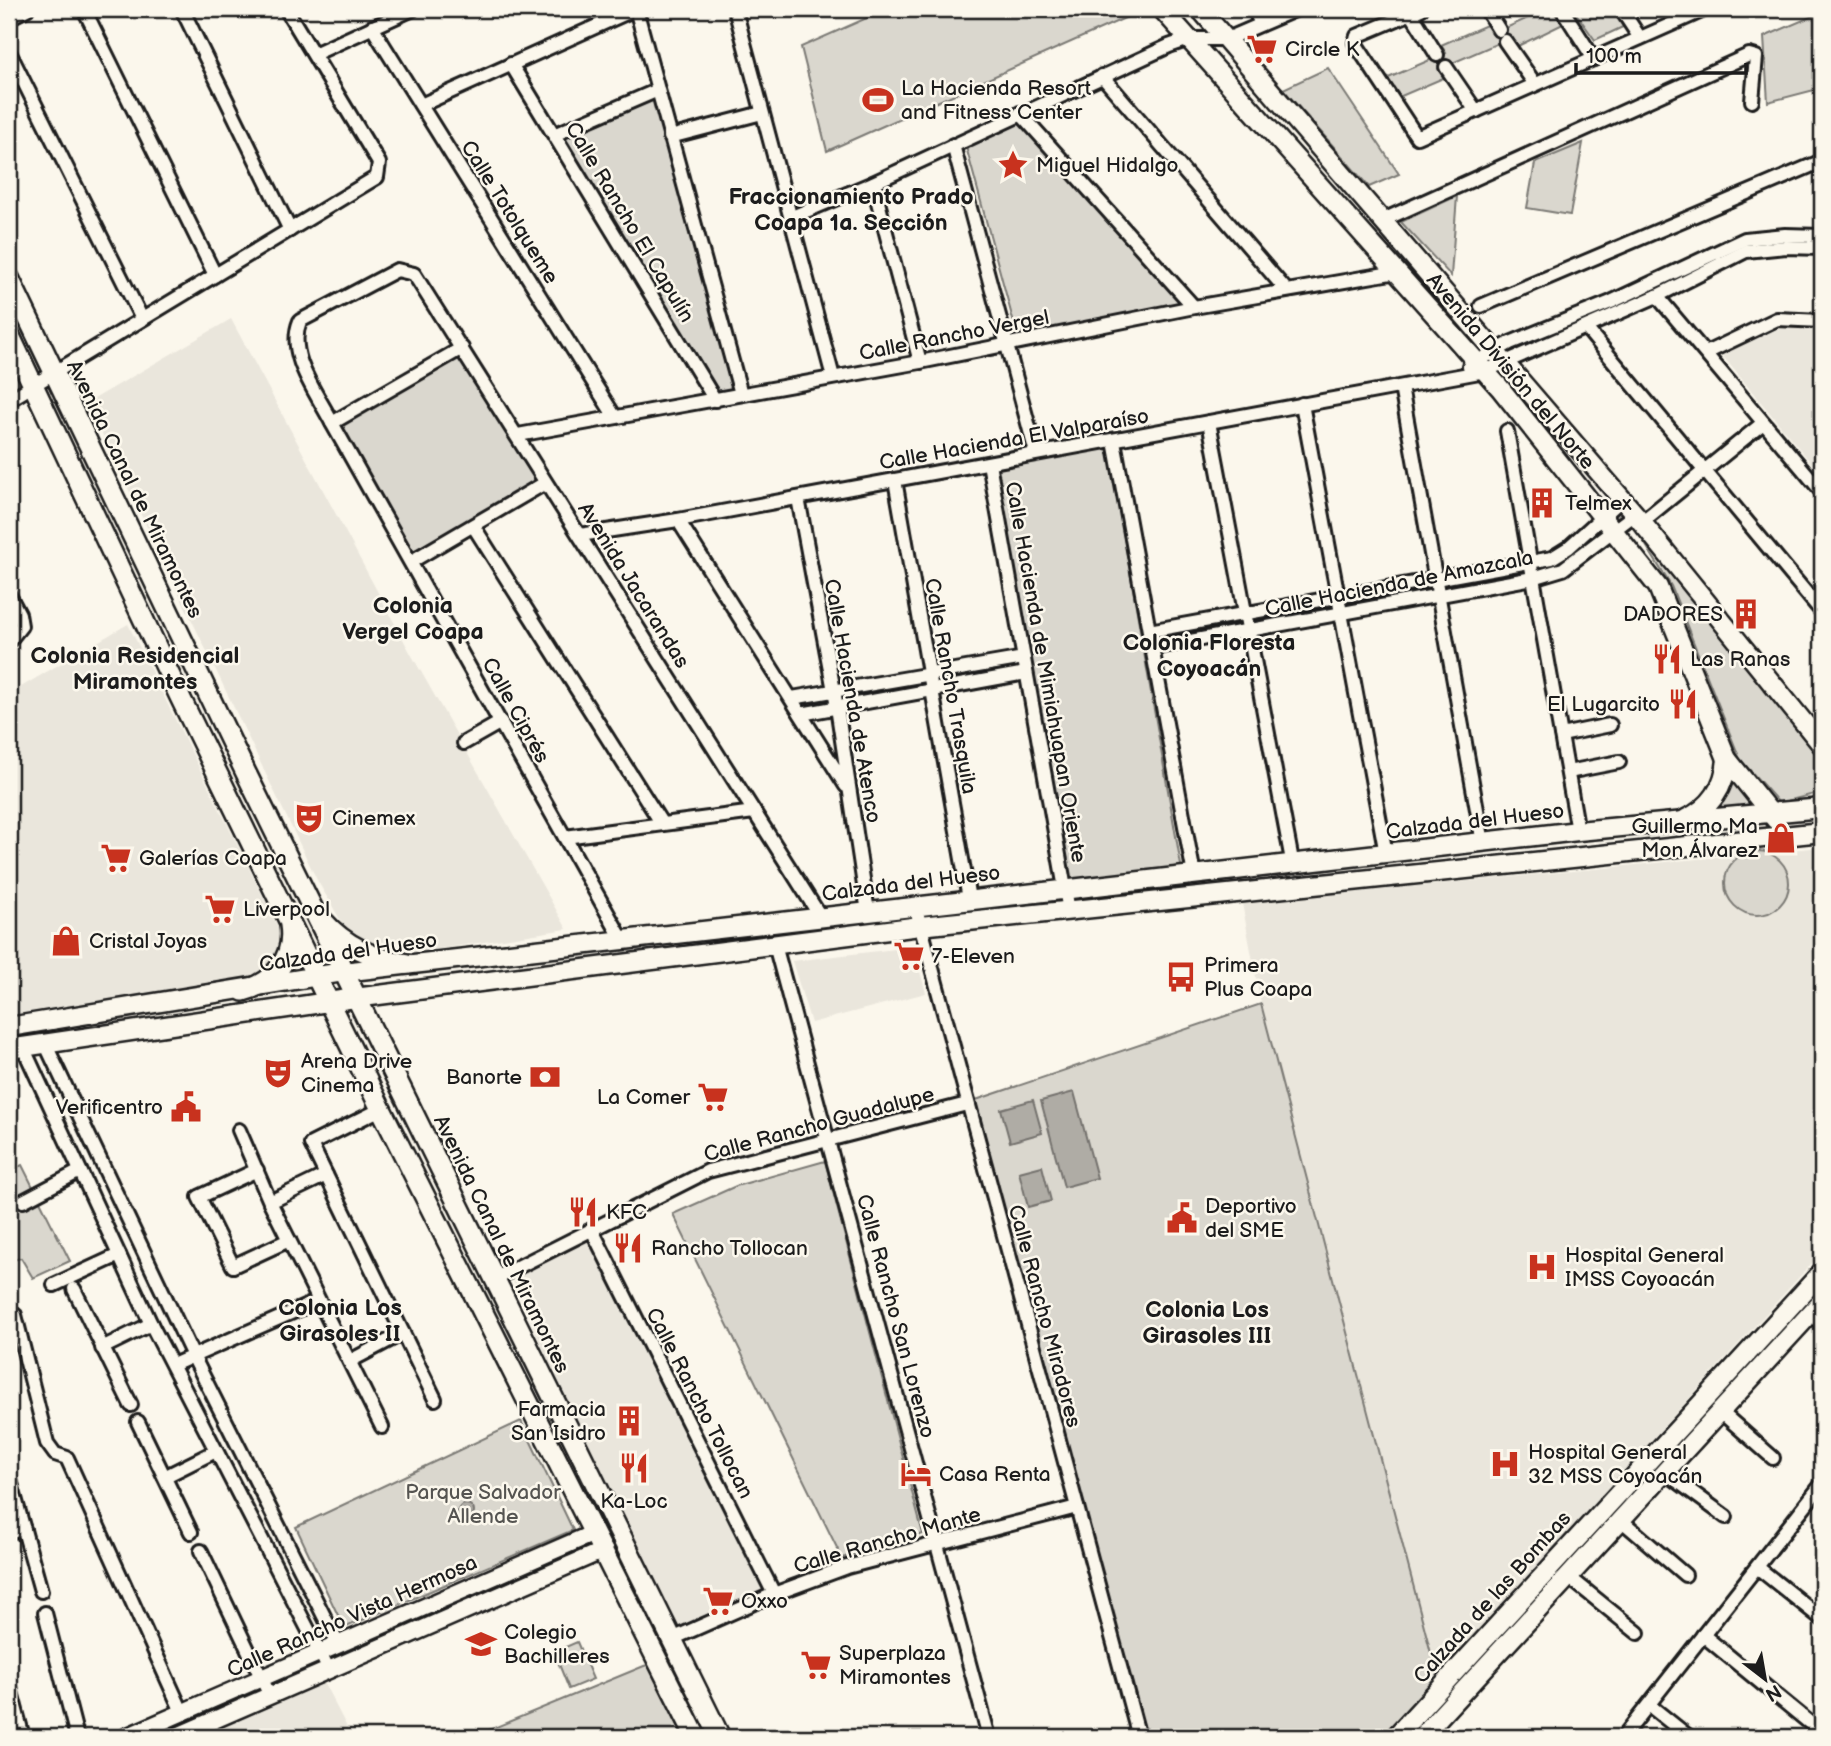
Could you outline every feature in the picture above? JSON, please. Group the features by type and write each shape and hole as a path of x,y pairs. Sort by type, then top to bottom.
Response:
{"main road":[{"name":"Avenida División del Norte","path":"1162,9 1480,366 1658,587 1727,759 1790,836"},
{"name":"Avenida División del Norte","path":"1200,9 1622,499 1642,515 1822,745"},
{"name":"Avenida Canal de Miramontes","path":"9,278 355,998 720,1737"},
{"path":"9,334 180,697 381,1110 696,1737"},
{"path":"1683,820 1702,810 1716,794 1725,778 1727,759"},
{"name":"Calzada del Hueso","path":"9,1027 243,991 317,976 407,964 969,899 1293,866 1578,831 1683,820 1771,815 1822,808"},
{"name":"Calzada del Hueso","path":"16,1048 355,998 920,926 1822,832"},
{"path":"306,896 320,919 350,945 377,958 407,964"},
{"path":"243,991 268,980 281,967 291,941 289,917"},
{"name":"Calzada de las Bombas","path":"1395,1737 1822,1272"},
{"name":"Calzada de las Bombas","path":"1421,1737 1822,1301"}],"street":[{"path":"9,18 27,9"},
{"path":"84,9 215,275"},
{"path":"183,9 290,230"},
{"path":"9,400 377,177 380,163 286,9"},
{"path":"314,54 413,9"},
{"path":"421,105 636,9 741,394"},
{"path":"735,9 833,377"},
{"path":"1254,9 1261,24"},
{"path":"792,217 873,183 1020,113 1189,39 1227,39 1297,9"},
{"path":"1486,9 1535,84"},
{"path":"1562,9 1594,58"},
{"path":"1621,9 1640,38"},
{"path":"1437,55 1416,11 1357,36 1355,43 1417,137 1701,10"},
{"name":"Calle Totolqueme","path":"372,27 615,417"},
{"path":"9,52 142,319"},
{"path":"1381,221 1749,55 1756,57 1758,64 1752,101"},
{"name":"Calle Rancho El Capulín","path":"512,64 715,400"},
{"path":"1446,67 1476,111"},
{"path":"1102,76 1286,290"},
{"path":"555,134 658,90"},
{"path":"670,137 762,113"},
{"path":"1020,113 1194,307"},
{"path":"953,145 1036,453"},
{"path":"1482,306 1822,161"},
{"path":"873,183 920,362"},
{"path":"1499,357 1745,239 1785,235 1822,236"},
{"path":"1499,357 1586,328 1746,251 1786,247 1822,248"},
{"name":"Avenida Jacarandas","path":"296,353 295,335 300,321 397,270 414,274 820,916"},
{"name":"Calle Rancho Vergel","path":"518,435 920,362 1194,307 1397,272"},
{"path":"1657,296 1822,492"},
{"path":"1611,302 1619,313"},
{"path":"1706,353 1777,319 1822,321"},
{"path":"1586,328 1822,612"},
{"path":"332,423 462,348"},
{"name":"Calle Ciprés","path":"296,353 332,423 412,561 622,939"},
{"name":"Calle Hacienda El Valparaíso","path":"580,535 678,520 1401,387 1455,376 1499,357"},
{"path":"1401,387 1483,843"},
{"path":"1302,404 1386,854"},
{"path":"1209,422 1293,866"},
{"name":"Calle Hacienda de Amazcala","path":"1152,648 1438,597 1533,578 1563,569 1614,530 1642,515 1705,471 1763,423"},
{"path":"1507,431 1578,831"},
{"path":"1114,441 1194,875"},
{"name":"Calle Hacienda de Mimiahuapan Oriente","path":"989,463 1069,912"},
{"name":"Calle Rancho Trasquila","path":"895,480 969,899"},
{"path":"412,561 545,483"},
{"name":"Calle Hacienda de Atenco","path":"798,498 837,707 868,912"},
{"name":"Calle Hacienda de Amazcala","path":"1149,631 1560,555 1622,499"},
{"path":"678,520 850,792"},
{"path":"474,527 662,824"},
{"path":"9,595 19,614 21,626 9,641"},
{"path":"792,698 1024,658"},
{"path":"801,714 1026,673"},
{"path":"464,743 501,722"},
{"path":"1561,735 1609,725"},
{"path":"1568,772 1619,762"},
{"path":"565,837 754,811"},
{"name":"Calle Rancho Miradores","path":"915,905 1139,1737"},
{"name":"Calle Rancho San Lorenzo","path":"775,945 989,1737"},
{"path":"45,1043 193,1356 338,1644"},
{"path":"16,1048 80,1171 151,1324 329,1671"},
{"name":"Calle Rancho Guadalupe","path":"494,1279 708,1171 967,1104"},
{"path":"381,1110 311,1144 435,1399"},
{"path":"239,1130 270,1202 382,1427"},
{"path":"257,1170 200,1198 233,1266 289,1240"},
{"path":"23,1201 80,1171"},
{"path":"270,1202 326,1175"},
{"path":"95,1204 116,1195"},
{"name":"Calle Rancho Tollocan","path":"592,1230 774,1594"},
{"path":"54,1285 119,1255"},
{"path":"74,1289 131,1405"},
{"path":"173,1365 318,1301"},
{"path":"15,1315 47,1443 55,1454 67,1458 183,1714"},
{"path":"102,1348 151,1324"},
{"path":"350,1361 403,1333"},
{"path":"1721,1412 1773,1458"},
{"path":"138,1422 191,1532"},
{"path":"166,1476 216,1451"},
{"path":"1665,1472 1726,1517"},
{"path":"10,1480 41,1591"},
{"path":"1623,1737 1822,1484"},
{"path":"1812,1497 1822,1506"},
{"path":"246,1508 264,1499"},
{"name":"Calle Rancho Mante","path":"672,1639 774,1594 847,1567 1077,1507"},
{"path":"1621,1520 1685,1575"},
{"path":"9,1532 24,1529"},
{"name":"Calle Rancho Vista Hermosa","path":"126,1737 594,1533"},
{"name":"Calle Rancho Vista Hermosa","path":"175,1737 604,1550"},
{"path":"201,1551 270,1696"},
{"path":"1757,1567 1822,1619"},
{"path":"1569,1577 1639,1633"},
{"path":"46,1613 77,1737"},
{"path":"1703,1635 1822,1733"},
{"path":"9,1684 23,1737"},
{"path":"1649,1705 1689,1737"}],"shaded area":[{"path":"231,319 411,654 567,929 401,955 378,951 348,933 317,880 87,403"},
{"path":"1793,323 1822,325 1822,476 1720,353"},
{"name":"Galerías Coapa","path":"128,624 284,939 278,963 251,982 9,1017 9,694"},
{"name":"Hospital General 32 MSS Coyoacán","path":"1822,847 1822,1252 1437,1676 1261,1004 1242,903"},
{"path":"913,947 926,993 811,1023 792,961"},
{"path":"1074,1092 1097,1178 1064,1187 1041,1101"},
{"path":"1033,1100 1042,1133 1010,1142 1001,1109"},
{"path":"1042,1166 1051,1201 1028,1207 1019,1172"},
{"path":"598,1229 771,1596 673,1639 509,1272"},
{"path":"463,1504 469,1504 474,1512 472,1518 463,1520 458,1515 458,1509"},
{"path":"324,1683 352,1737 197,1737"}],"green space":[{"name":"La Hacienda Resort and Fitness Center","path":"887,9 1145,9 827,151 801,47"},
{"path":"1548,9 1557,9 1565,23 1518,46 1512,37 1443,67 1448,76 1399,97 1386,79 1446,53 1441,45 1491,23 1497,32"},
{"path":"1573,9 1616,9 1627,25 1595,40"},
{"path":"1822,12 1822,88 1768,102 1764,37"},
{"path":"1328,68 1399,174 1369,187 1283,89"},
{"path":"656,92 737,389 713,395 560,136"},
{"path":"1020,120 1187,303 1019,342 965,143"},
{"path":"1583,143 1570,215 1527,208 1535,163"},
{"path":"1457,196 1451,276 1401,222"},
{"path":"464,353 542,479 413,551 340,426"},
{"path":"1108,445 1182,871 1066,881 995,467"},
{"path":"1639,534 1822,759 1822,792 1779,803 1740,759 1671,586"},
{"path":"1733,781 1752,804 1705,811"},
{"path":"1751,851 1763,851 1780,860 1787,871 1787,895 1780,906 1763,915 1751,915 1739,910 1730,901 1725,889 1725,877 1730,865 1739,856"},
{"path":"1261,1004 1437,1676 1443,1684 1390,1737 1146,1737 970,1102"},
{"path":"825,1161 923,1534 842,1558 673,1214 736,1186"},
{"path":"22,1165 70,1261 33,1278 21,1258 9,1261 9,1171"},
{"name":"Parque Salvador Allende","path":"521,1421 573,1530 344,1628 296,1527"},
{"path":"577,1642 593,1679 569,1689 554,1652"},
{"path":"648,1665 684,1737 472,1737 644,1666"}],"place":[{"name":"Circle K","path":"1262,49"},
{"name":"La Hacienda Resort and Fitness Center","path":"878,100"},
{"name":"Miguel Hidalgo","path":"1013,165"},
{"name":"Telmex","path":"1542,503"},
{"name":"DADORES","path":"1746,614"},
{"name":"Las Ranas","path":"1667,659"},
{"name":"El Lugarcito","path":"1683,704"},
{"name":"Cinemex","path":"309,818"},
{"name":"Guillermo Ma Mon Álvarez","path":"1781,838"},
{"name":"Galerías Coapa","path":"116,858"},
{"name":"Liverpool","path":"220,909"},
{"name":"Cristal Joyas","path":"66,941"},
{"name":"7-Eleven","path":"909,956"},
{"name":"Primera Plus Coapa","path":"1181,977"},
{"name":"Arena Drive Cinema","path":"278,1073"},
{"name":"Banorte","path":"545,1077"},
{"name":"La Comer","path":"713,1097"},
{"name":"Verificentro","path":"186,1107"},
{"name":"KFC","path":"583,1212"},
{"name":"Deportivo del SME","path":"1182,1218"},
{"name":"Rancho Tollocan","path":"628,1248"},
{"name":"Hospital General IMSS Coyoacán","path":"1542,1267"},
{"name":"Farmacia San Isidro","path":"629,1421"},
{"name":"Hospital General 32 MSS Coyoacán","path":"1505,1464"},
{"name":"Ka-Loc","path":"634,1468"},
{"name":"Casa Renta","path":"916,1474"},
{"name":"Oxxo","path":"718,1601"},
{"name":"Colegio Bachilleres","path":"481,1644"},
{"name":"Superplaza Miramontes","path":"816,1665"}],"district":[{"name":"Fraccionamiento Prado Coapa 1a. Sección","path":"851,209"},
{"name":"Colonia Vergel Coapa","path":"413,618"},
{"name":"Colonia Floresta Coyoacán","path":"1209,655"},
{"name":"Colonia Residencial Miramontes","path":"135,668"},
{"name":"Colonia Los Girasoles II","path":"340,1320"},
{"name":"Colonia Los Girasoles III","path":"1207,1322"}]}
